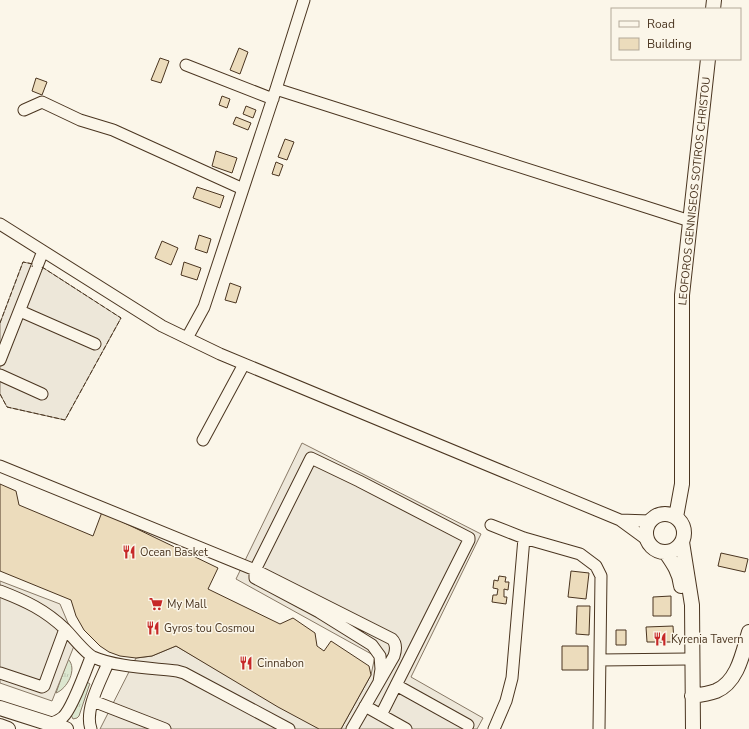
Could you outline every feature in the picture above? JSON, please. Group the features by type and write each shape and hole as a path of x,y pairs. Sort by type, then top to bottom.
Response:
{"main road":[{"name":"LEOFOROS GENNISEOS SOTIROS CHRISTOU","path":"671,516 681,491 682,484 682,295 708,60"},
{"path":"682,542 676,550 666,553 656,551 652,548 646,538 646,532 650,522 659,515 671,516 680,521 684,531 682,542 692,605 693,729"},
{"path":"666,553 674,564 680,581 692,696"},
{"path":"692,696 708,694 725,686 732,678 739,664 749,632"},
{"path":"0,708 66,729"},
{"path":"0,726 8,729"}],"street":[{"path":"187,338 204,308 304,0"},
{"path":"186,65 274,94 690,221"},
{"path":"24,110 42,102 80,120 114,130 243,189"},
{"path":"0,224 162,326 244,364 620,520 646,538"},
{"path":"0,360 43,251"},
{"path":"20,311 95,344"},
{"path":"203,440 244,364"},
{"path":"0,375 42,394"},
{"path":"379,682 381,669 380,656 372,645 319,612 255,578 255,570 311,458 468,537 469,540 381,715"},
{"path":"0,466 255,570 392,638 396,645 394,656 352,729"},
{"path":"620,520 650,522"},
{"path":"490,525 524,538 580,554 596,566 601,576 599,729"},
{"path":"494,729 506,701 512,678 524,538"},
{"path":"0,591 32,604 48,615 65,629 91,656 108,662 184,673 289,729"},
{"path":"0,672 42,687 44,686 65,629"},
{"path":"49,724 59,721 65,716 91,656"},
{"path":"600,660 688,659"},
{"path":"91,729 89,719 93,701 108,662"},
{"path":"396,685 468,725"},
{"path":"93,701 165,729"},
{"path":"365,706 406,729"}],"green space":[{"path":"68,659 72,668 70,678 64,687 56,693"},
{"path":"87,682 90,684 79,716 73,719 71,715"}],"shaded area":[{"path":"23,262 33,264 31,271 40,274 42,267 121,318 65,420 7,407 0,394 0,323"},
{"path":"302,443 481,534 411,677 483,718 477,729 341,729 371,675 375,656 236,579"},
{"path":"0,581 60,604 68,623 78,636 52,701 0,683"},
{"path":"176,646 320,729 100,729 136,658 152,656"}],"building":[{"path":"239,48 248,52 240,74 230,70"},
{"path":"160,58 169,61 161,83 151,80"},
{"path":"36,78 47,82 42,95 32,91"},
{"path":"222,96 230,99 227,108 219,105"},
{"path":"246,106 256,110 253,118 243,114"},
{"path":"236,117 251,123 248,130 233,124"},
{"path":"285,139 294,142 287,160 278,157"},
{"path":"216,151 237,158 232,173 212,166"},
{"path":"276,162 283,165 279,176 272,174"},
{"path":"197,187 224,196 220,208 193,198"},
{"path":"199,235 211,239 207,253 195,249"},
{"path":"162,241 178,248 171,265 155,258"},
{"path":"184,262 201,268 197,280 181,275"},
{"path":"230,283 241,287 236,303 225,300"},
{"name":"My Mall","path":"0,484 16,491 19,505 93,536 102,512 218,568 208,589 280,624 293,618 315,633 317,646 324,651 331,641 369,666 371,675 341,729 319,729 278,707 176,646 152,656 136,658 120,656 109,652 100,646 84,630 76,616 71,600 0,571"},
{"path":"721,553 748,559 745,572 718,566"},
{"path":"571,571 589,573 586,599 568,597"},
{"path":"499,576 506,577 505,582 509,582 508,590 504,589 504,597 507,597 506,604 492,602 493,595 497,595 498,589 493,588 494,580 498,581"},
{"path":"671,596 671,616 653,616 653,597"},
{"path":"577,606 590,606 589,635 576,634"},
{"path":"673,626 674,642 647,642 646,627"},
{"path":"616,630 626,630 626,645 616,645"},
{"path":"562,646 588,646 588,670 562,670"}],"fence":[{"path":"0,323 23,262 33,264 32,267"},
{"path":"0,394 7,407 65,420 121,318 42,267 42,270"}],"place":[{"name":"Ocean Basket","path":"129,552"},
{"name":"My Mall","path":"156,604"},
{"name":"Gyros tou Cosmou","path":"153,628"},
{"name":"Kyrenia Tavern","path":"660,639"},
{"name":"Cinnabon","path":"246,663"}]}
